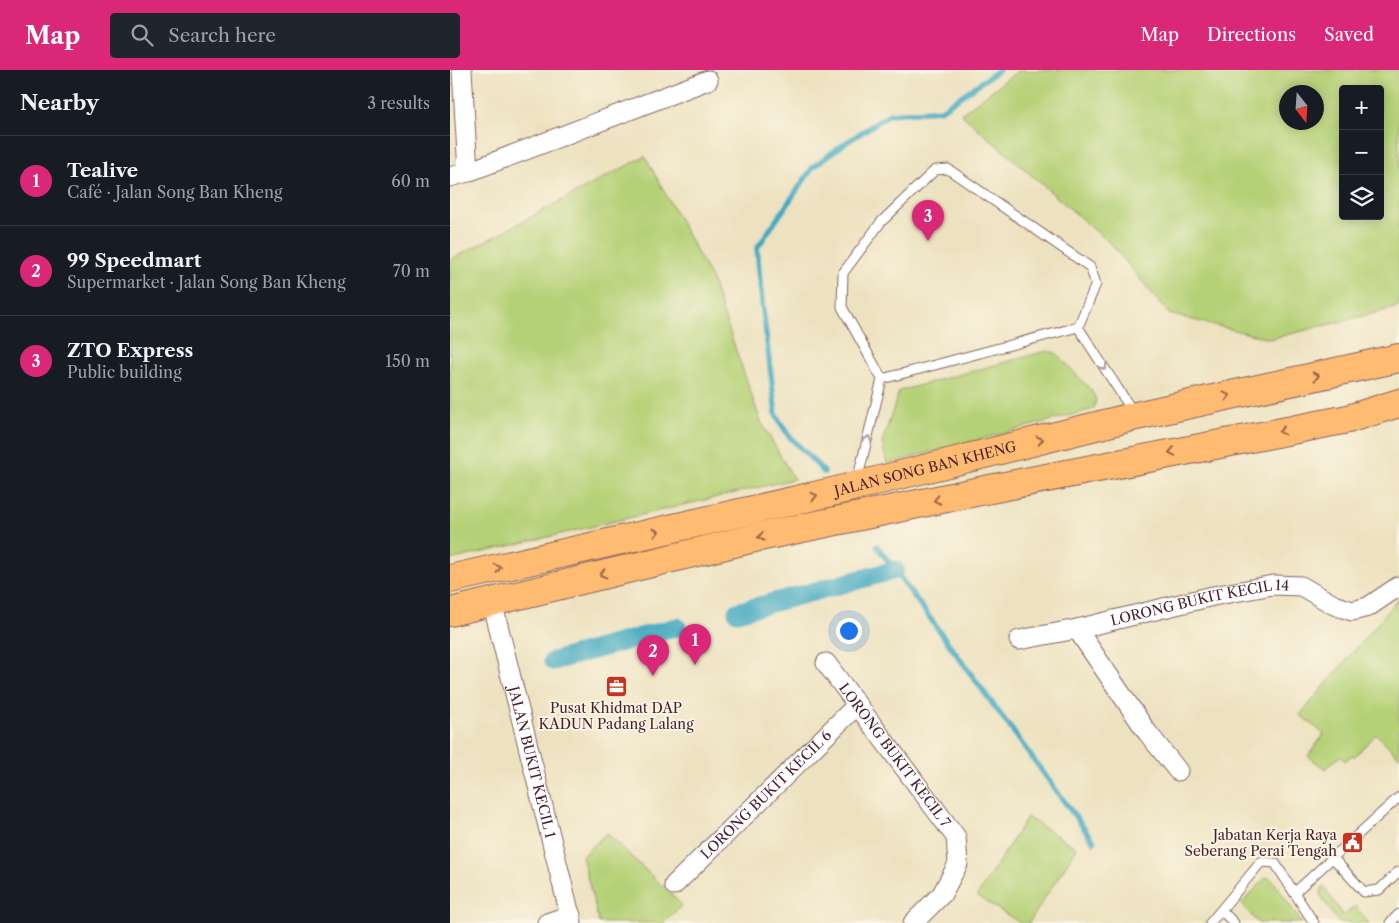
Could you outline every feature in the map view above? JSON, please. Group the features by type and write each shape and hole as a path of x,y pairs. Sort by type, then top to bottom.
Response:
{"main road":[{"name":"JALAN SONG BAN KHENG","path":"450,579 856,486 1136,416 1399,358"},
{"path":"450,612 759,537 1348,418 1399,403"},
{"path":"1348,418 1377,419 1399,426"}],"street":[{"path":"462,70 468,172"},
{"path":"450,177 468,172 708,80"},
{"name":"LORONG BUKIT KECIL 14","path":"1020,640 1076,629 1213,596 1273,585 1301,586 1334,605 1352,611 1368,608 1399,586"},
{"name":"JALAN BUKIT KECIL 1","path":"492,601 571,919"},
{"path":"1076,629 1147,732 1178,771"},
{"name":"LORONG BUKIT KECIL 7","path":"826,664 956,837 958,864 942,894 912,923"},
{"name":"LORONG BUKIT KECIL 6","path":"674,885 857,705"},
{"path":"547,923 571,919"}],"lane":[{"path":"856,486 882,379 869,352 842,307 843,273 881,222 935,170 948,169 1090,267 1096,284 1078,326"},
{"path":"882,379 1078,326"},
{"path":"1078,326 1136,416"},
{"path":"1294,893 1399,797"},
{"path":"1333,858 1364,892 1379,890 1399,871"},
{"path":"1210,923 1260,862 1275,864 1314,923"},
{"path":"1221,910 1234,923"},
{"path":"1390,923 1399,914"}],"green space":[{"path":"1019,70 1399,70 1399,307 1270,339 1169,314 1113,246 961,114"},
{"path":"645,156 711,278 761,422 794,479 450,560 450,260"},
{"path":"1046,351 1056,353 1091,390 1096,399 1094,409 887,464 882,443 899,391"},
{"path":"1399,598 1399,757 1376,734 1354,757 1352,755 1345,761 1340,756 1325,769 1308,756 1324,734 1300,715"},
{"path":"1027,817 1077,848 1029,923 1020,923 977,896"},
{"path":"607,833 682,905 664,923 599,923 582,856"},
{"path":"1265,878 1270,878 1274,882 1302,923 1258,923 1241,904"},
{"path":"1324,886 1343,916 1355,906 1369,923 1339,923 1321,896 1320,893"}],"waterway":[{"path":"824,472 788,435 776,415 757,248 813,167 844,144 890,114 941,110 999,70"},
{"path":"877,546 1094,842"},
{"path":"737,612 895,570"},
{"path":"553,661 677,627"}],"place":[{"name":"ZTO Express","path":"928,241"},
{"name":"Tealive","path":"695,665"},
{"name":"99 Speedmart","path":"653,676"},
{"name":"Pusat Khidmat DAP KADUN Padang Lalang","path":"616,686"},
{"name":"Jabatan Kerja Raya Seberang Perai Tengah","path":"1353,843"}]}
